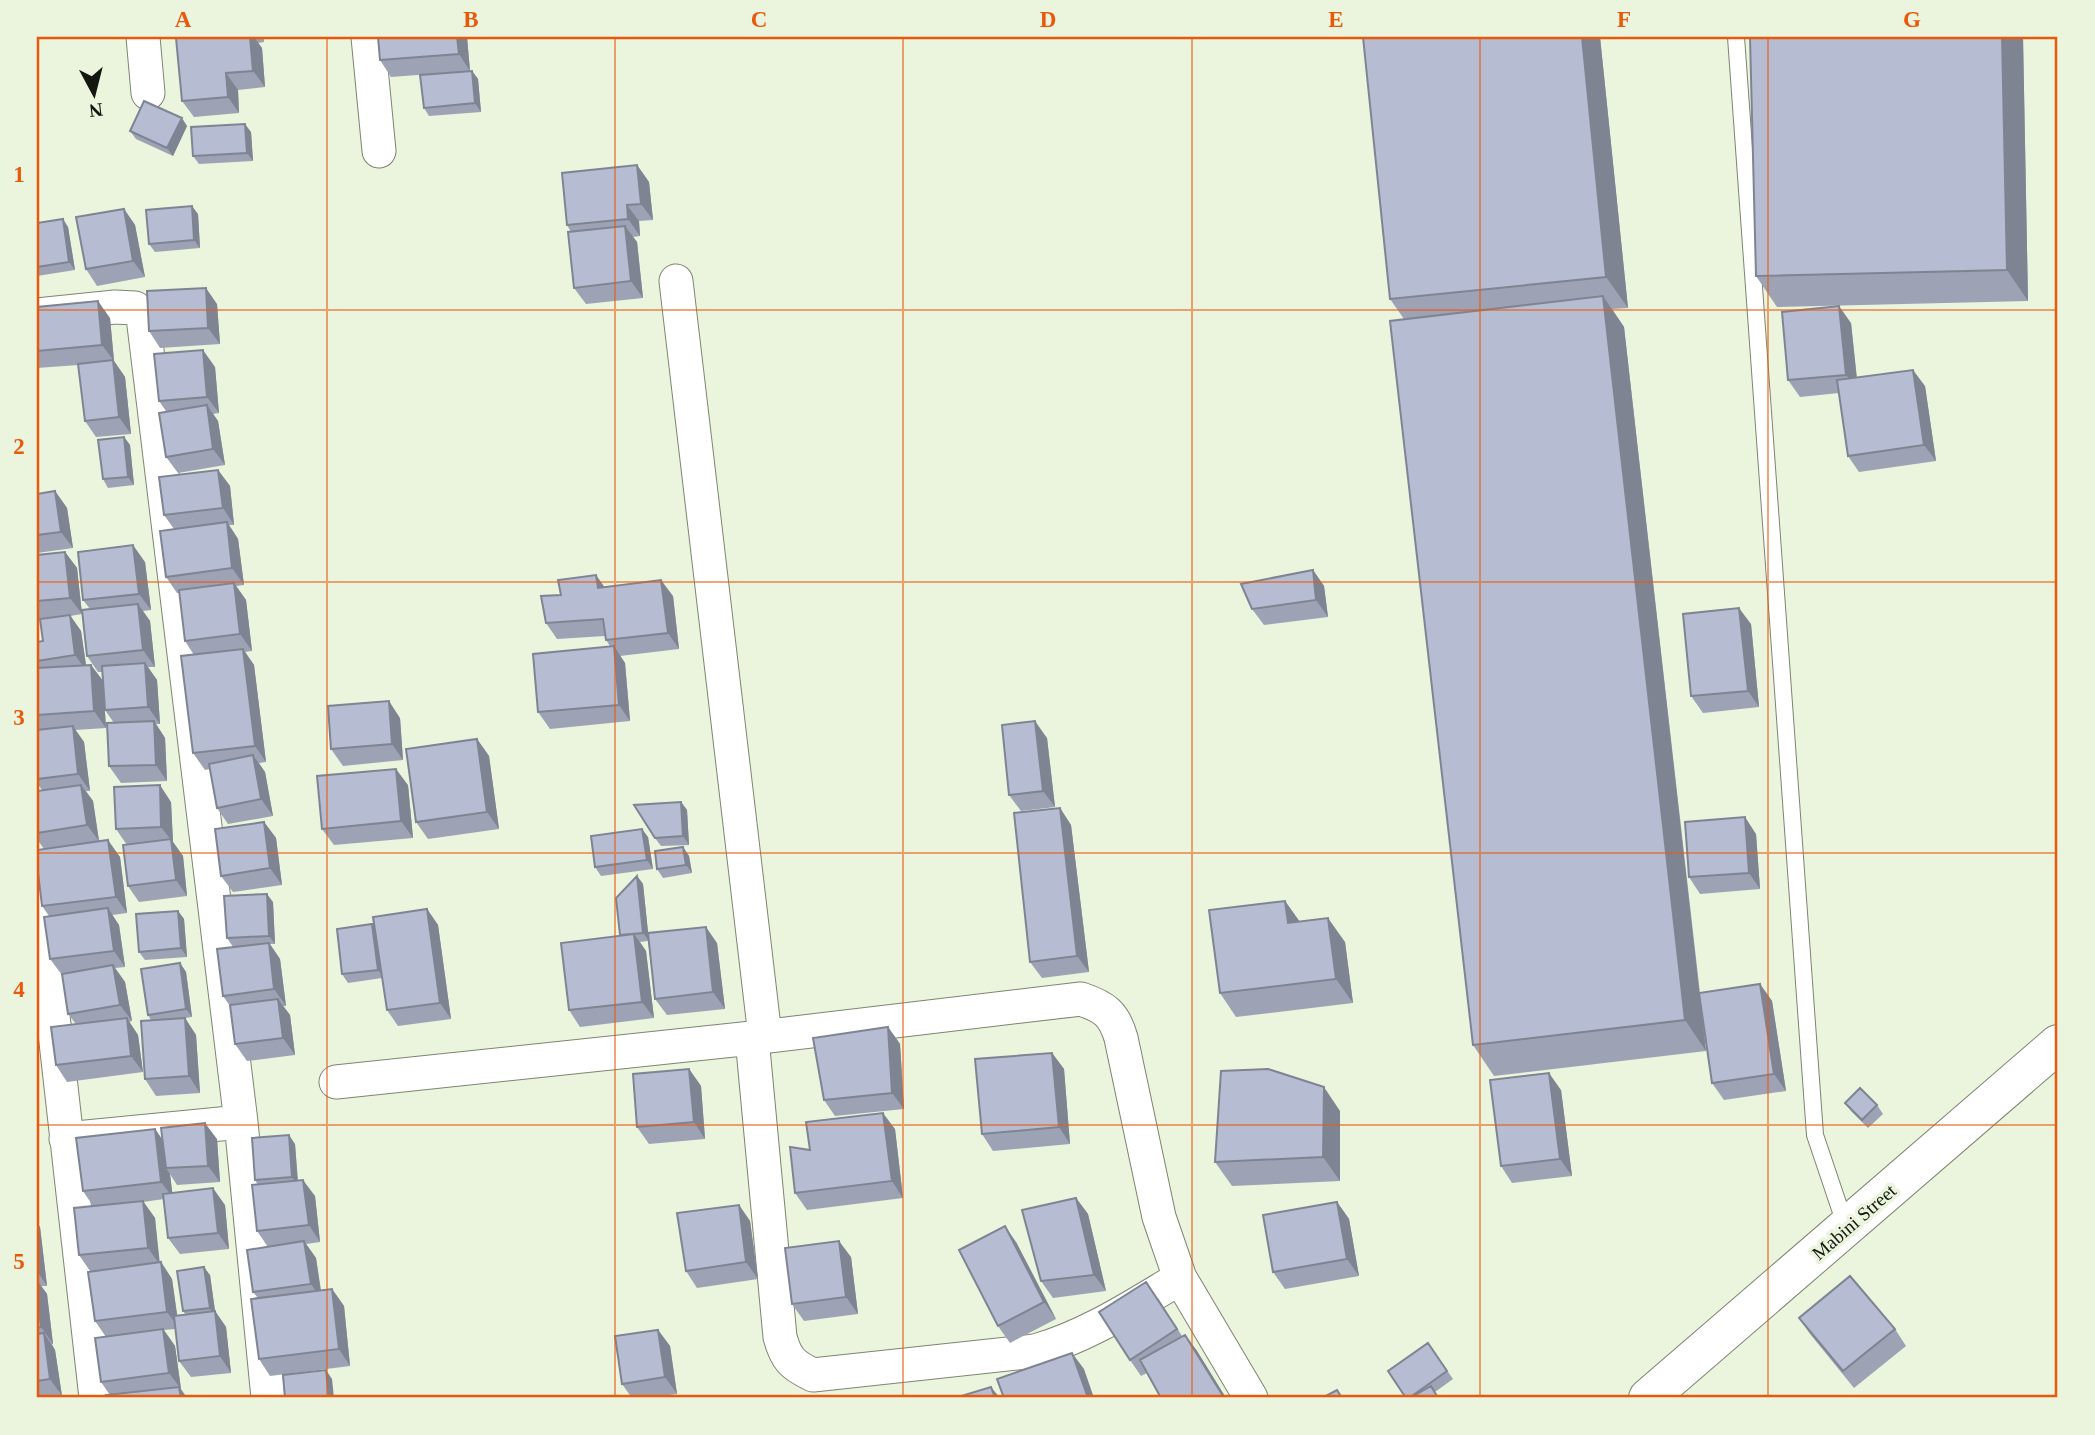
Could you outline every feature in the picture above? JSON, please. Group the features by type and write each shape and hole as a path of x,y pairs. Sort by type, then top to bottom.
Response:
{"main road":[{"name":"Mabini Street","path":"1648,1398 1847,1229 2058,1044"}],"street":[{"path":"143,37 148,93"},
{"path":"368,37 379,151"},
{"path":"676,281 758,1037 780,1337 786,1357 793,1366 813,1375 1035,1351 1067,1342 1094,1329 1180,1278"},
{"path":"37,315 115,307 135,308 143,317 241,1122 268,1398"},
{"path":"37,873 96,1398"},
{"path":"335,1082 1081,999 1102,1006 1115,1018 1121,1038 1159,1217 1180,1278 1251,1398"},
{"path":"66,1139 241,1122"}],"lane":[{"path":"1737,37 1815,1135 1847,1229"}],"building":[{"path":"250,37 253,71 226,73 228,97 182,101 176,38"},
{"path":"378,37 457,37 459,54 380,60"},
{"path":"1363,37 1582,37 1606,277 1390,299"},
{"path":"1750,37 2002,37 2007,270 1756,276"},
{"path":"472,71 475,103 424,108 420,75"},
{"path":"144,101 182,118 167,148 130,131"},
{"path":"245,124 247,153 193,156 191,127"},
{"path":"637,165 641,204 627,205 628,219 567,225 562,173"},
{"path":"192,206 194,240 149,244 146,210"},
{"path":"124,209 133,261 86,269 76,217"},
{"path":"63,219 69,262 37,267 37,223"},
{"path":"625,226 631,281 574,288 568,232"},
{"path":"206,288 208,328 149,331 147,291"},
{"path":"1603,296 1685,1020 1473,1045 1390,321"},
{"path":"98,301 102,345 37,351 37,307"},
{"path":"1839,306 1846,375 1788,380 1782,312"},
{"path":"203,350 207,397 159,401 154,354"},
{"path":"113,360 119,417 85,421 78,364"},
{"path":"1913,370 1924,445 1848,456 1837,380"},
{"path":"207,405 213,449 166,457 159,413"},
{"path":"124,437 128,477 103,479 98,440"},
{"path":"218,470 223,508 164,515 159,477"},
{"path":"55,491 61,532 37,535 37,494"},
{"path":"227,522 232,568 166,577 160,531"},
{"path":"133,545 139,594 83,600 78,552"},
{"path":"65,552 70,598 37,601 37,555"},
{"path":"1313,570 1316,600 1252,609 1241,584"},
{"path":"596,575 598,588 661,580 668,633 606,640 603,619 546,623 541,596 561,595 558,580"},
{"path":"234,583 240,634 185,641 179,590"},
{"path":"138,604 143,650 87,656 82,610"},
{"path":"1739,608 1748,691 1691,696 1683,614"},
{"path":"70,615 75,655 37,661 37,642 43,641 40,619"},
{"path":"614,646 619,705 538,712 533,654"},
{"path":"243,649 255,746 193,753 181,656"},
{"path":"145,663 148,707 105,710 102,666"},
{"path":"91,665 94,711 37,715 37,668"},
{"path":"389,701 392,744 331,749 328,706"},
{"path":"154,721 156,765 109,766 107,723"},
{"path":"1035,721 1043,791 1009,795 1002,725"},
{"path":"73,726 78,774 37,779 37,730"},
{"path":"477,739 487,812 416,822 406,749"},
{"path":"253,755 261,799 217,808 209,764"},
{"path":"396,769 401,821 322,829 317,776"},
{"path":"81,785 87,825 37,833 37,791"},
{"path":"160,785 161,827 116,829 114,787"},
{"path":"681,802 683,836 655,838 634,805"},
{"path":"1060,808 1077,956 1030,962 1014,813"},
{"path":"1745,817 1749,873 1689,877 1685,822"},
{"path":"264,822 270,868 221,876 215,829"},
{"path":"642,829 647,860 595,867 591,836"},
{"path":"171,839 176,880 128,886 123,845"},
{"path":"108,840 116,897 42,906 37,850"},
{"path":"683,847 686,865 657,869 655,851"},
{"path":"637,876 643,933 620,935 616,898"},
{"path":"267,894 269,936 227,938 224,896"},
{"path":"1285,901 1288,923 1328,918 1336,979 1220,993 1209,910"},
{"path":"108,908 114,951 50,959 44,917"},
{"path":"427,909 440,1003 387,1010 373,917"},
{"path":"178,911 181,948 139,952 136,914"},
{"path":"372,924 378,970 342,974 337,929"},
{"path":"706,927 713,992 655,999 648,933"},
{"path":"634,934 642,1002 569,1010 561,943"},
{"path":"269,943 274,989 223,996 217,949"},
{"path":"180,963 186,1009 148,1015 141,969"},
{"path":"113,965 120,1005 68,1014 62,974"},
{"path":"1760,984 1774,1074 1712,1083 1699,993"},
{"path":"278,999 283,1038 235,1044 230,1005"},
{"path":"127,1018 131,1056 56,1065 51,1027"},
{"path":"185,1018 189,1076 145,1079 141,1021"},
{"path":"888,1027 892,1093 824,1100 813,1038"},
{"path":"1052,1053 1059,1127 982,1134 975,1059"},
{"path":"689,1069 694,1122 637,1127 633,1074"},
{"path":"1268,1069 1324,1087 1323,1157 1215,1162 1221,1071"},
{"path":"1549,1073 1560,1159 1501,1166 1490,1080"},
{"path":"1860,1088 1877,1105 1862,1120 1845,1103"},
{"path":"883,1113 892,1181 795,1193 790,1147 810,1150 806,1122"},
{"path":"205,1123 208,1166 166,1168 161,1128"},
{"path":"155,1129 161,1182 83,1191 76,1138"},
{"path":"289,1135 292,1177 255,1180 252,1138"},
{"path":"303,1180 309,1225 257,1231 252,1185"},
{"path":"213,1188 218,1233 168,1238 163,1194"},
{"path":"1076,1198 1094,1275 1041,1281 1022,1210"},
{"path":"143,1201 148,1248 79,1255 74,1208"},
{"path":"1337,1202 1347,1259 1273,1272 1263,1215"},
{"path":"739,1205 746,1262 686,1271 677,1213"},
{"path":"1005,1226 1044,1302 998,1326 959,1250"},
{"path":"304,1241 311,1284 253,1292 247,1250"},
{"path":"839,1241 846,1297 792,1304 785,1248"},
{"path":"161,1262 167,1312 95,1321 88,1272"},
{"path":"204,1267 210,1308 183,1311 177,1271"},
{"path":"1850,1276 1895,1329 1843,1371 1799,1318"},
{"path":"1146,1282 1177,1329 1130,1360 1099,1312"},
{"path":"332,1289 339,1349 259,1359 251,1299"},
{"path":"37,1291 41,1327 37,1328"},
{"path":"215,1311 220,1356 179,1361 174,1316"},
{"path":"163,1329 169,1373 101,1382 95,1338"},
{"path":"658,1330 665,1377 622,1384 615,1336"},
{"path":"44,1333 50,1379 37,1381 37,1334"},
{"path":"1185,1335 1223,1396 1221,1398 1161,1398 1140,1360"},
{"path":"1428,1343 1447,1371 1406,1398 1388,1371"},
{"path":"1072,1353 1088,1398 1004,1398 997,1379"},
{"path":"326,1370 329,1398 285,1398 283,1375"},
{"path":"1431,1386 1438,1398 1410,1398"},
{"path":"179,1387 181,1398 107,1398 106,1395"},
{"path":"991,1387 995,1398 961,1396"},
{"path":"1337,1390 1342,1398 1322,1398"}]}
